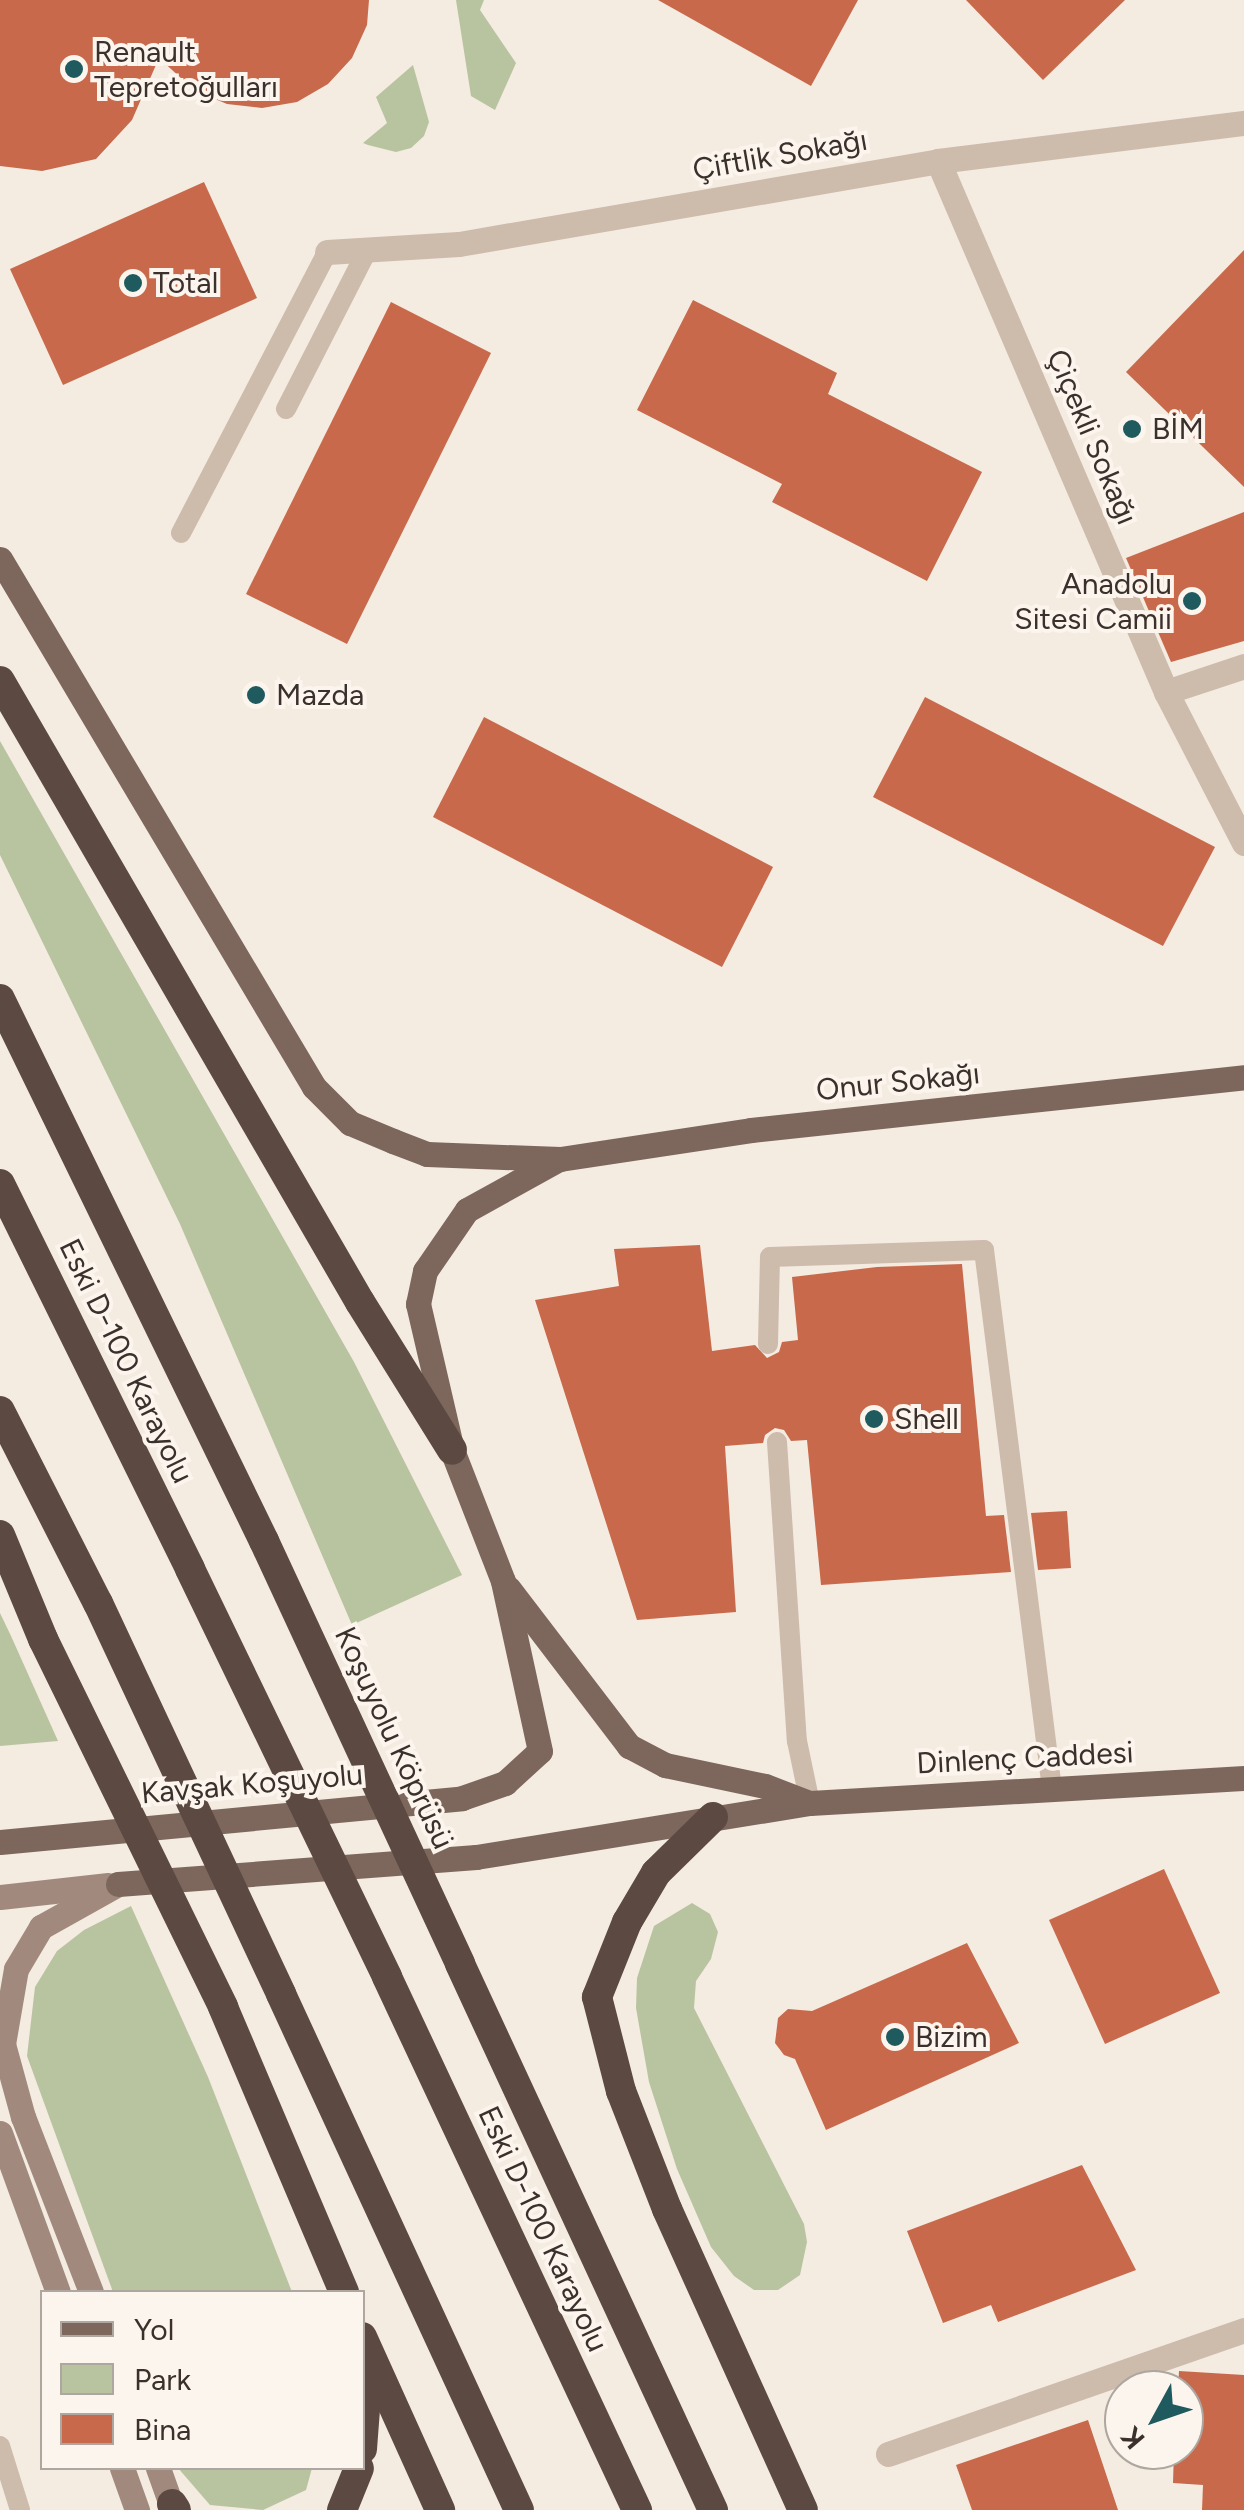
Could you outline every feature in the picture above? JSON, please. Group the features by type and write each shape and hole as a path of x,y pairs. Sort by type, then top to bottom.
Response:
{"highway":[{"path":"0,680 360,1302 452,1450"},
{"name":"Koşuyolu Köprüsü","path":"0,999 264,1541 713,2510"},
{"name":"Eski D-100 Karayolu","path":"0,1184 387,1977 637,2510"},
{"path":"0,1411 98,1603 519,2510"},
{"path":"0,1536 42,1639 223,2006 343,2290"},
{"path":"713,1817 656,1873 627,1922 598,1997 621,2091 667,2208 803,2510"},
{"path":"365,2371 366,2345"},
{"path":"366,2345 440,2510"},
{"path":"342,2510 358,2470"}],"main road":[{"path":"0,558 314,1087 350,1123 426,1154 560,1159"},
{"name":"Onur Sokağı","path":"560,1159 752,1130 1244,1078"},
{"name":"Kavşak Koşuyolu","path":"0,1842 462,1798 505,1783 540,1750 504,1581 452,1450 418,1304 425,1272 467,1210 560,1159"},
{"path":"504,1581 629,1746 664,1765 765,1786 810,1802"},
{"name":"Dinlenç Caddesi","path":"810,1802 1244,1778"},
{"path":"0,1897 118,1884 476,1857 810,1802"},
{"path":"90,2290 23,2117 3,2044 16,1970 41,1928 118,1884"},
{"path":"0,2132 57,2290"},
{"path":"123,2470 137,2510"},
{"path":"159,2470 174,2508"}],"street":[{"name":"Çiftlik Sokağı","path":"327,252 459,244 938,161 1244,123"},
{"name":"Çiçekli Sokağı","path":"938,161 1166,692 1244,843"},
{"path":"1166,692 1244,666"},
{"path":"888,2454 1244,2330"}],"lane":[{"path":"286,409 368,249"},
{"path":"182,533 327,252"},
{"path":"768,1344 770,1257 984,1250 1052,1789"},
{"path":"777,1442 797,1742 810,1802"},
{"path":"0,2446 20,2510"}],"green space":[{"path":"456,0 484,0 480,10 516,63 495,110 471,96"},
{"path":"413,65 429,122 424,136 411,148 396,152 363,143 387,123 376,97"},
{"path":"0,741 354,1362 462,1575 352,1625 180,1224 0,855"},
{"path":"0,1613 11,1636 58,1741 0,1746"},
{"path":"692,1903 710,1914 718,1932 711,1959 696,1981 694,2008 804,2224 807,2242 800,2275 778,2290 754,2290 734,2276 711,2247 677,2169 649,2082 636,2008 637,1978 654,1926"},
{"path":"131,1906 208,2077 291,2290 112,2290 27,2056 35,1987 57,1951 84,1930"},
{"path":"180,2470 311,2470 306,2490 263,2510 210,2505"}],"building":[{"path":"0,0 369,0 367,25 352,58 328,84 297,102 262,108 227,104 194,90 159,58 132,120 96,159 42,171 0,166"},
{"path":"658,0 858,0 811,86"},
{"path":"966,0 1125,0 1043,80"},
{"path":"204,182 257,298 63,385 10,269"},
{"path":"1244,250 1244,487 1126,372"},
{"path":"693,300 837,373 828,394 982,472 927,581 772,502 782,484 637,410"},
{"path":"391,302 491,353 347,644 246,594"},
{"name":"Anadolu Sitesi Camii","path":"1244,512 1244,641 1171,662 1126,558"},
{"path":"925,697 1215,847 1163,946 873,797"},
{"path":"484,717 773,867 722,967 433,817"},
{"path":"700,1245 712,1351 755,1345 767,1358 779,1352 782,1342 798,1340 792,1277 877,1267 962,1264 986,1516 1004,1515 1011,1572 821,1585 807,1440 791,1441 784,1430 775,1428 765,1435 763,1443 725,1446 736,1612 637,1620 535,1300 619,1286 614,1249"},
{"path":"1067,1511 1071,1568 1038,1570 1031,1513"},
{"path":"1164,1869 1220,1993 1105,2044 1049,1920"},
{"name":"Bizim","path":"967,1943 1019,2043 826,2130 795,2059 784,2055 775,2043 778,2018 788,2009 812,2011"},
{"path":"1082,2165 1136,2270 998,2322 991,2305 943,2323 907,2231"},
{"path":"1204,2373 1244,2375 1244,2510 1202,2510 1203,2485 1173,2483 1173,2470 1204,2470"},
{"path":"1088,2420 1118,2510 972,2510 956,2465"}],"place":[{"name":"Renault Tepretoğulları","path":"74,69"},
{"name":"Total","path":"133,283"},
{"name":"BİM","path":"1132,429"},
{"name":"Anadolu Sitesi Camii","path":"1192,601"},
{"name":"Mazda","path":"256,695"},
{"name":"Shell","path":"874,1419"},
{"name":"Bizim","path":"895,2037"}]}
